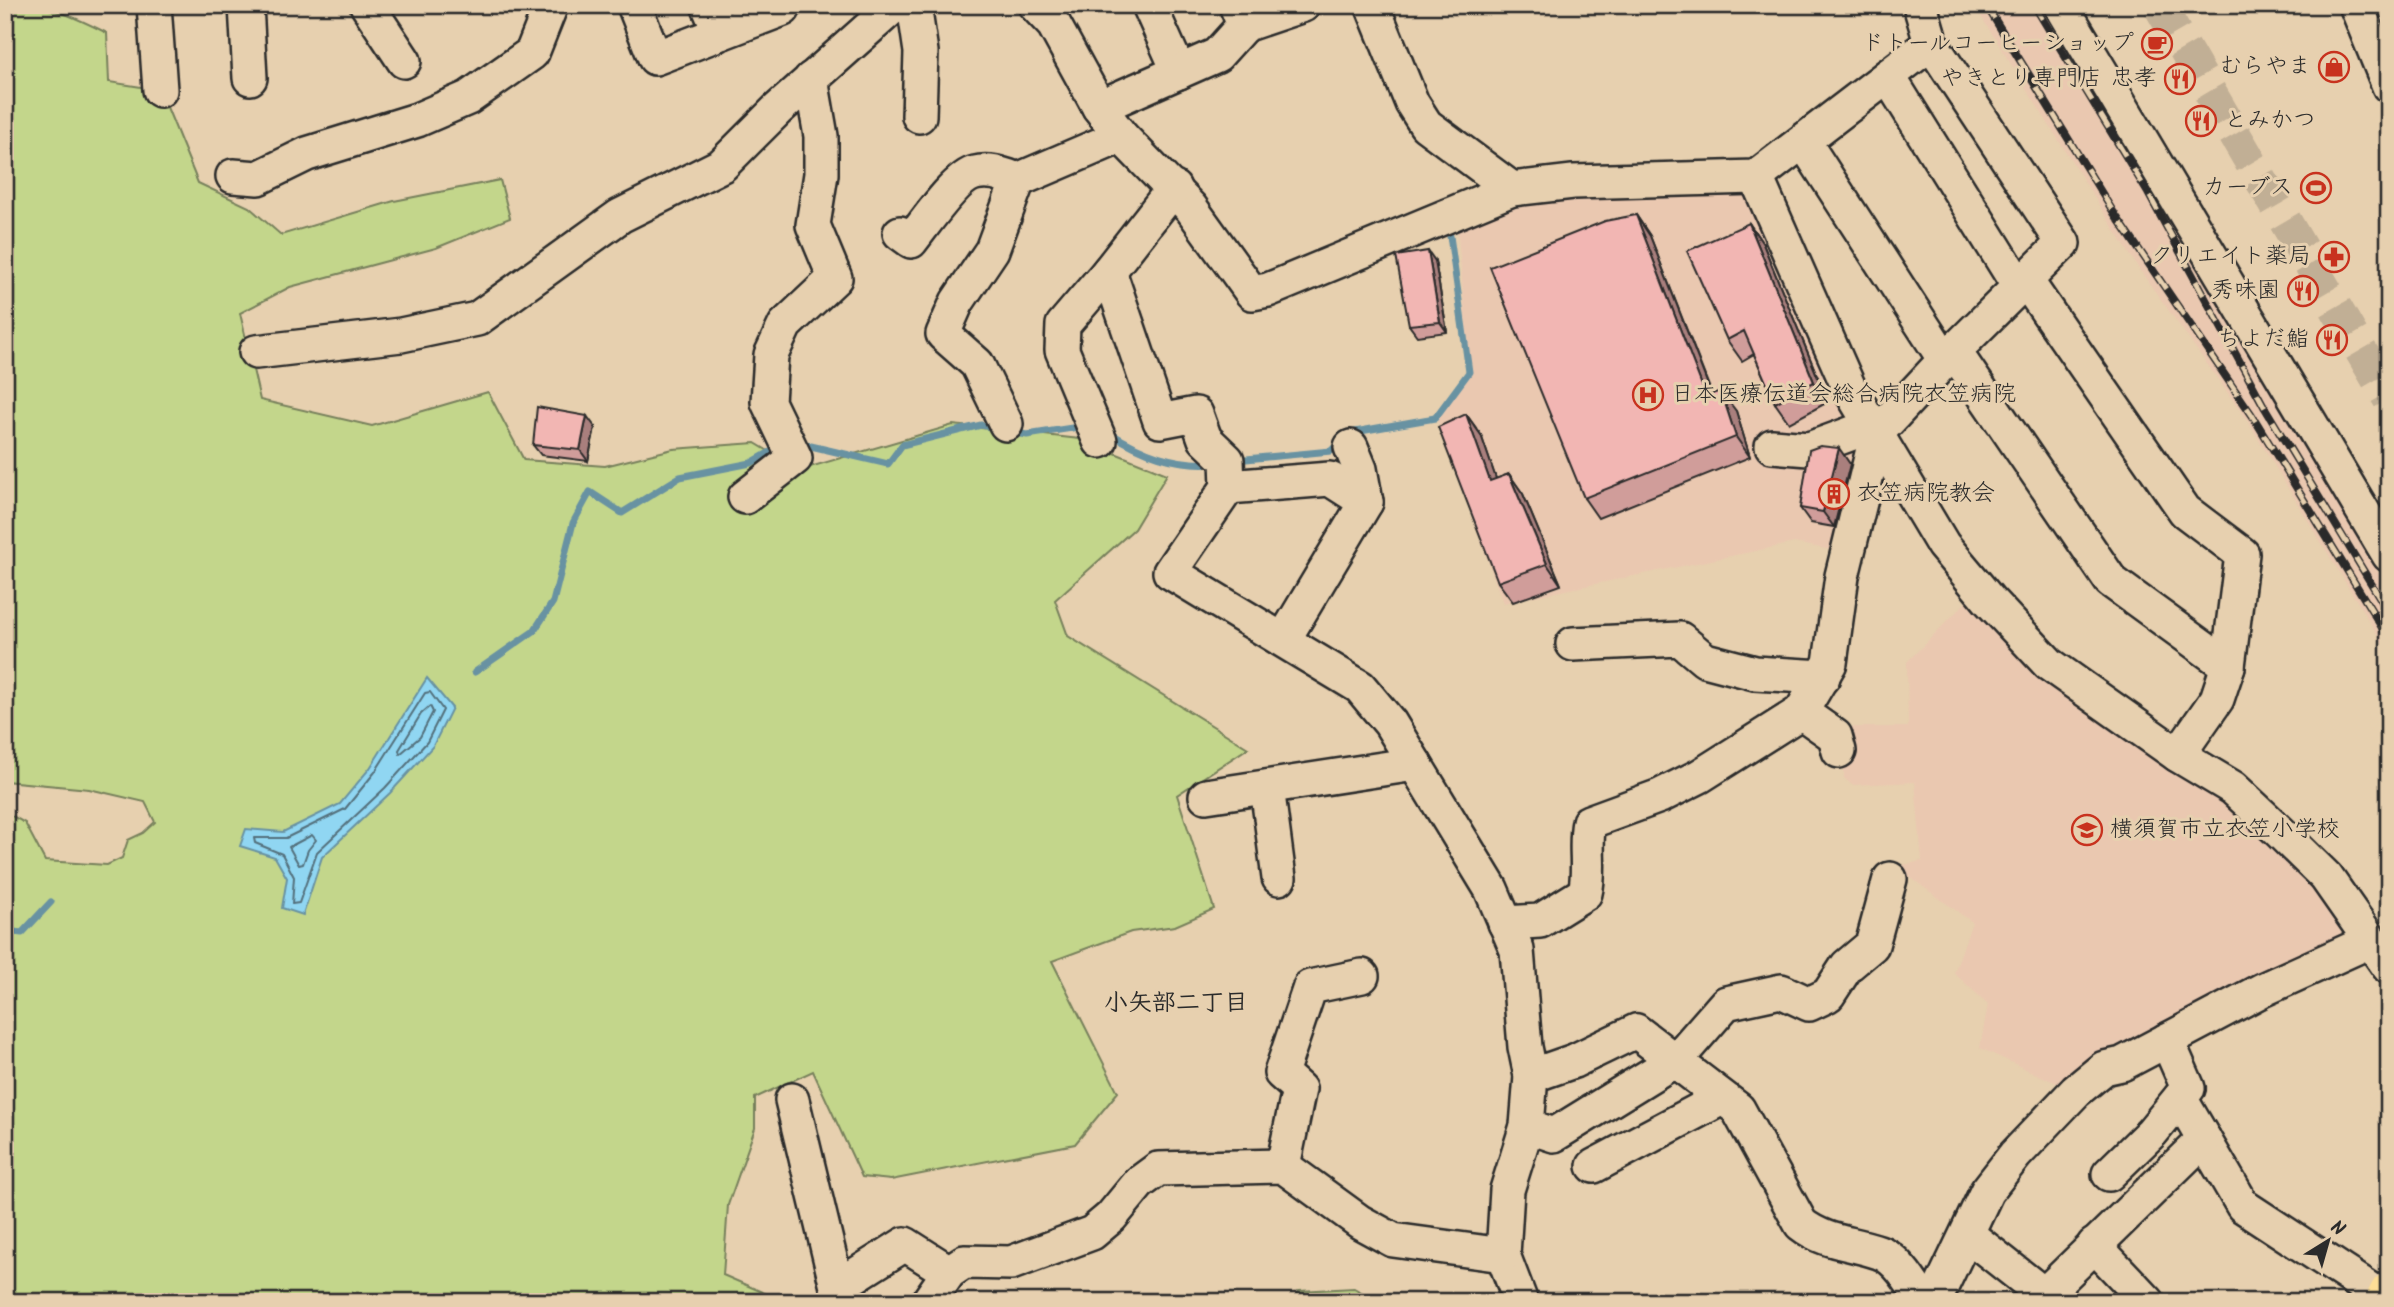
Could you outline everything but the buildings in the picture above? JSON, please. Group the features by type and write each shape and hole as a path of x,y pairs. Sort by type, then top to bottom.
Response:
{"street":[{"path":"154,5 160,90"},
{"path":"246,5 250,78"},
{"path":"367,5 404,61"},
{"path":"233,176 258,178 307,154 417,120 468,98 532,53 551,5"},
{"path":"634,5 655,58 714,19 783,9 781,5"},
{"path":"256,352 401,335 477,319 620,216 722,165 811,79 895,5"},
{"path":"914,5 921,52 919,116"},
{"path":"1035,5 1054,25 1099,107 1121,136 1174,188 1252,293 1268,290 1512,189 1573,182 1756,177 1931,43"},
{"path":"1149,5 1179,72"},
{"path":"1099,107 1217,55 1240,15 1303,5"},
{"path":"1505,923 1540,921 1585,893 1590,874 1585,844 1589,822 1660,796 1700,776 1801,712 1830,663 1842,576 1877,433 1949,355 2063,243 1931,43 1920,5"},
{"path":"2061,5 2389,555"},
{"path":"2356,5 2389,86"},
{"path":"1385,13 1396,66 1426,125 1512,189"},
{"path":"1888,76 2022,282 2185,511 2242,554 2228,666 2217,699 2178,755"},
{"path":"745,498 795,458 768,402 771,355 785,325 835,278 813,225 821,174 821,136 811,79"},
{"path":"900,233 911,241 957,185 972,173 990,171 1018,180 1121,136"},
{"path":"1804,142 1949,355 2111,581 2228,666"},
{"path":"1756,177 1849,388 1943,545 1989,600 2049,664 2178,755 2233,788 2326,877 2389,967"},
{"path":"1006,424 977,364 943,334 957,302 992,250 1018,180"},
{"path":"1100,441 1062,350 1063,325 1174,188"},
{"path":"1109,271 1160,421 1196,414 1205,439 1227,460 1228,487 1170,572 1360,687 1390,723 1491,889 1517,950 1525,1047 1531,1076 1527,1126 1507,1190 1503,1255 1521,1302"},
{"path":"1772,446 1809,449 1858,431 1877,433"},
{"path":"1284,639 1366,502 1360,469 1350,447"},
{"path":"1228,487 1330,479 1366,502"},
{"path":"1573,644 1680,639 1705,660 1755,673 1823,677"},
{"path":"1801,712 1835,736 1839,751"},
{"path":"1206,796 1415,764"},
{"path":"1267,787 1279,878"},
{"path":"1527,1126 1554,1135 1677,1059 1726,1003 1781,991 1809,1004 1828,995 1847,966 1872,945 1890,879"},
{"path":"1934,1302 1987,1191 2015,1154 2076,1091 2104,1068 2122,1064 2262,990 2370,941"},
{"path":"1283,1166 1299,1089 1281,1073 1310,987 1362,976"},
{"path":"1531,1076 1574,1061 1636,1031 1677,1059 1738,1109 1801,1224 1815,1235 1834,1242 1882,1252 1913,1284 1923,1302"},
{"path":"2109,1174 2188,1088 2167,1040"},
{"path":"1594,1166 1722,1098"},
{"path":"2180,1098 2243,1206 2386,1298"},
{"path":"792,1100 837,1287 905,1244 949,1272"},
{"path":"1968,1234 2049,1298 2094,1245 2204,1139"},
{"path":"928,1302 949,1272 964,1262 1011,1263 1092,1233 1111,1217 1139,1183 1157,1169 1283,1166 1360,1222 1393,1240 1503,1255"},
{"path":"2094,1245 2148,1302"}],"shaded area":[{"path":"1974,5 2045,5 2389,590 2389,654 2245,417 2139,269"},
{"name":"日本医療伝道会総合病院衣笠病院","path":"1613,194 1755,195 1851,416 1865,462 1842,552 1794,543 1503,603 1437,420 1470,374 1457,224 1507,204"},
{"name":"横須賀市立衣笠小学校","path":"1974,594 2222,799 2311,885 2346,940 2065,1087 1980,1048 1988,1004 1954,973 1972,922 1900,870 1902,865 1922,861 1915,782 1852,785 1844,778 1843,740 1836,727 1908,727 1907,662"}],"green space":[{"path":"12,5 38,7 61,13 107,33 109,82 160,90 198,183 249,207 281,235 394,201 500,180 510,218 436,248 290,287 240,313 260,400 372,426 488,392 524,460 605,466 673,449 755,443 800,470 953,425 1080,439 1167,474 1134,529 1055,600 1068,636 1248,748 1177,795 1214,909 1175,926 1131,932 1052,961 1118,1092 1075,1144 891,1180 862,1177 813,1071 755,1098 755,1128 728,1205 723,1275 767,1294 776,1302 5,1302 5,812 25,823 45,861 107,865 122,858 128,840 143,833 155,822 145,802 89,789 5,781 5,55"},
{"path":"1354,1288 1379,1302 1292,1302 1299,1291"}],"water":[{"path":"427,678 452,708 433,746 390,793 322,857 303,915 282,908 287,878 275,857 240,846 246,829 283,832 340,804 370,768"}],"waterway":[{"path":"1236,460 1331,451 1349,433 1435,418 1469,372 1450,236"},
{"path":"798,443 888,464 902,445 981,425 996,428"},
{"path":"1011,432 1027,435 1085,426"},
{"path":"1110,433 1159,457 1213,463"},
{"path":"475,672 534,631 553,602 573,523 590,492 622,513 680,477 751,463 781,446"},
{"path":"5,931 22,933 51,902"}],"tunnel":[{"path":"2159,5 2389,399"}],"railway":[{"path":"1986,5 2114,213 2252,415 2389,639"},
{"path":"2034,5 2148,193 2265,408 2389,613"}],"place":[{"name":"ドトールコーヒーショップ","path":"2157,44"},
{"name":"むらやま","path":"2334,67"},
{"name":"やきとり専門店 忠孝","path":"2180,79"},
{"name":"とみかつ","path":"2201,121"},
{"name":"カーブス","path":"2316,188"},
{"name":"クリエイト薬局","path":"2334,257"},
{"name":"秀味園","path":"2303,291"},
{"name":"ちよだ鮨","path":"2332,340"},
{"name":"日本医療伝道会総合病院衣笠病院","path":"1648,395"},
{"name":"衣笠病院教会","path":"1834,494"},
{"name":"横須賀市立衣笠小学校","path":"2087,830"}],"district":[{"name":"小矢部二丁目","path":"1176,1003"}]}
